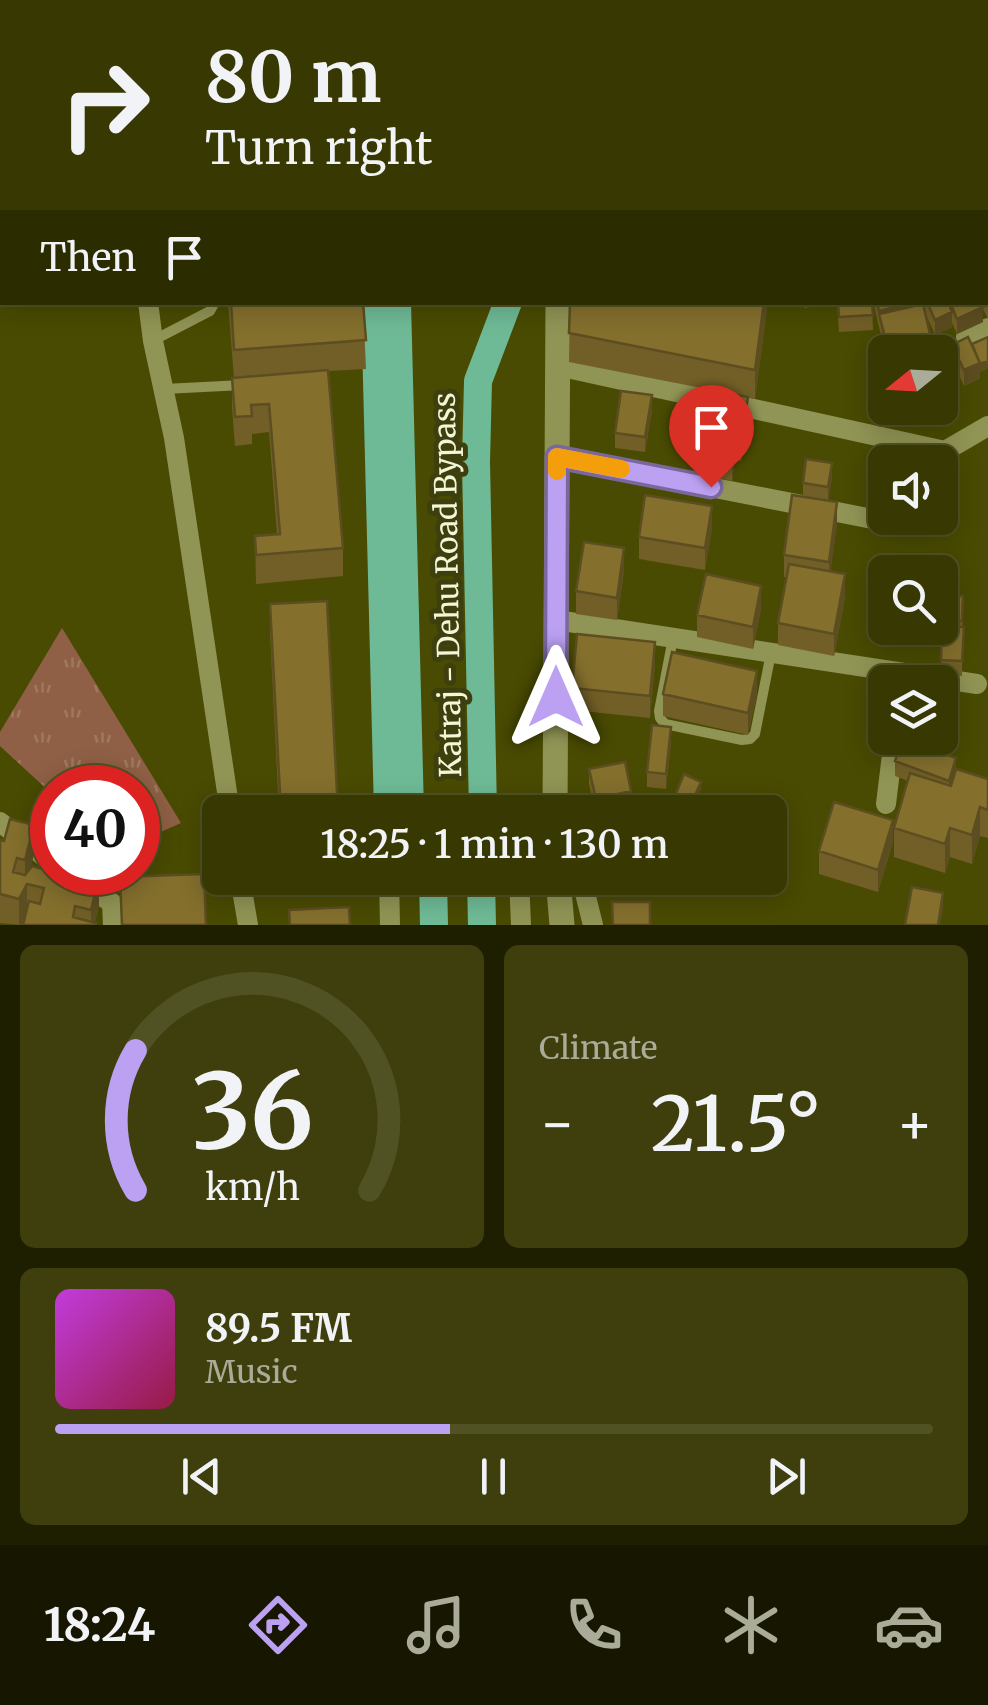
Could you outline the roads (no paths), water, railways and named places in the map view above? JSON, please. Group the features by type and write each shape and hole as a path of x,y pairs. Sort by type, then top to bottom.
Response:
{"highway":[{"path":"375,305 388,795"},
{"path":"397,305 410,795"},
{"path":"478,381 489,305"},
{"name":"Katraj - Dehu Road Bypass","path":"488,795 476,462 478,381 507,305"},
{"path":"433,895 434,925"},
{"path":"481,895 482,925"}],"street":[{"path":"148,305 174,438 227,795"},
{"path":"555,795 558,305"},
{"path":"966,337 988,328"},
{"path":"558,366 945,451 988,426"},
{"path":"557,457 868,518"},
{"path":"556,620 868,672"},
{"path":"958,682 977,684"},
{"path":"886,804 892,755"},
{"path":"0,822 30,846"},
{"path":"101,895 112,902 113,925"},
{"path":"243,895 248,925"},
{"path":"390,895 390,925"},
{"path":"520,895 521,925"},
{"path":"559,895 562,925"},
{"path":"586,895 594,925"}],"lane":[{"path":"153,340 210,311 213,305"},
{"path":"164,389 250,384"},
{"path":"673,638 660,718 665,724 742,740 755,734 771,653"}]}
